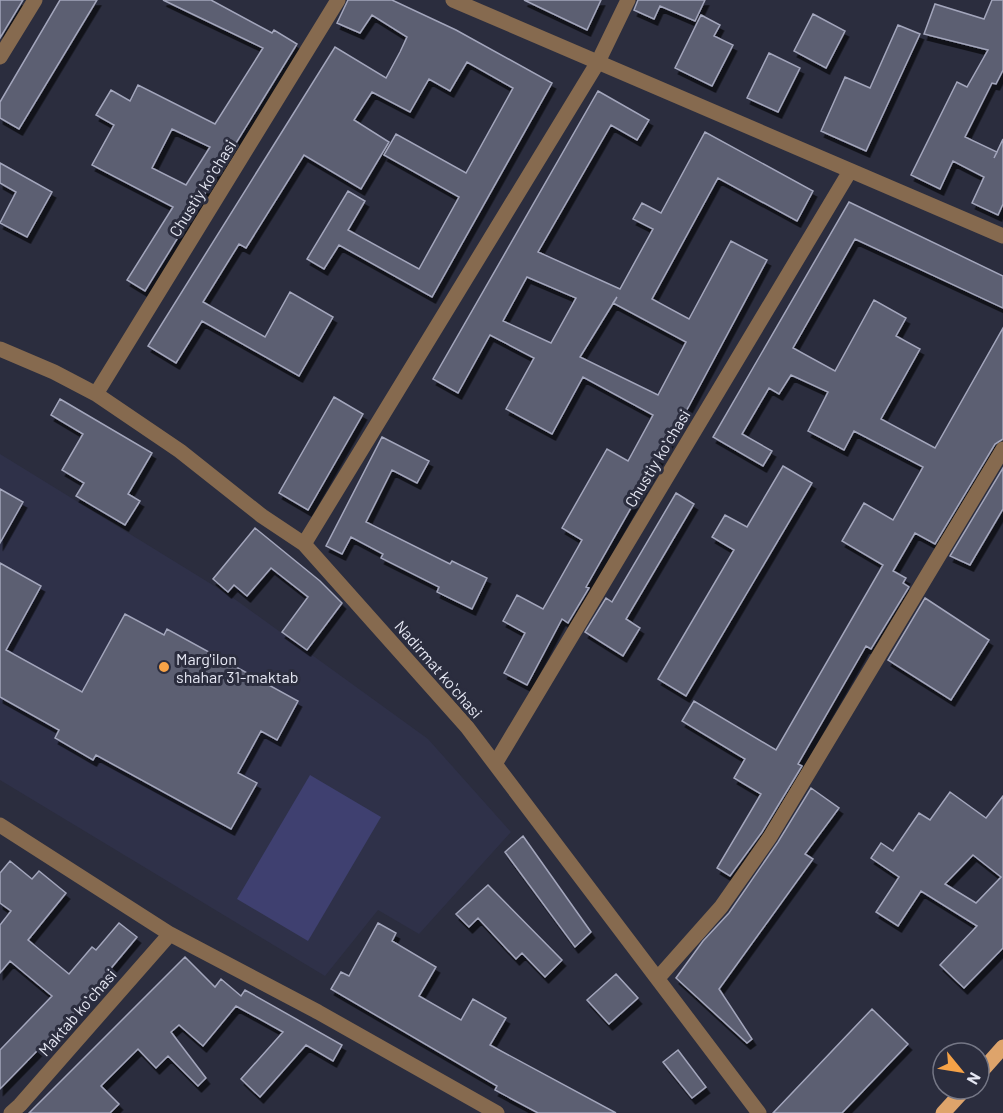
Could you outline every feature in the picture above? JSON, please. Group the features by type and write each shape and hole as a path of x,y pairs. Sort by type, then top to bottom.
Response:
{"main road":[{"path":"991,1060 1003,1047"},
{"path":"943,1113 954,1101"}],"street":[{"path":"0,57 35,0"},
{"name":"Chustiy koʻchasi","path":"96,394 338,0"},
{"path":"453,0 1003,236"},
{"path":"304,544 598,62 628,0"},
{"name":"Chustiy koʻchasi","path":"495,764 850,171"},
{"name":"Nadirmat koʻchasi","path":"0,349 54,372 96,394 180,451 262,516 304,544 467,727 759,1113"},
{"path":"658,978 721,907 770,837 1003,449"},
{"path":"0,825 170,934 318,1012 497,1113"},
{"name":"Maktab koʻchasi","path":"11,1113 170,934"},
{"path":"741,1113 747,1097"}],"shaded area":[{"name":"Marg'ilon shahar 31-maktab","path":"0,454 229,595 428,739 511,832 419,934 378,910 325,976 0,780"},
{"path":"310,775 381,817 308,941 237,899"}],"building":[{"path":"0,0 23,0 0,38"},
{"path":"60,0 97,0 19,129 0,118 0,102"},
{"path":"163,0 211,0 272,33 274,30 297,44 145,291 127,280 173,207 92,165 114,125 96,115 111,90 130,101 138,85 215,124 263,48","holes":["172,129 210,147 186,185 152,168"]},
{"path":"348,0 392,0 456,30 552,83 432,297 339,245 324,269 307,259 348,191 365,201 348,230 419,269 459,197 384,155 396,134 466,173 513,88 467,62 450,91 429,79 410,112 372,92 354,120 389,142 361,189 304,155 246,248 239,244 203,302 265,337 290,292 333,317 299,376 202,321 176,363 148,346 335,47 386,78 400,52 407,37 372,15 360,33 337,23"},
{"path":"524,0 601,0 587,30"},
{"path":"638,0 705,0 695,21 660,6 654,19 634,10"},
{"path":"992,0 1003,0 1003,70 996,84 992,83 965,137 997,152 1003,139 1003,204 998,215 972,203 984,177 953,161 940,189 911,175 957,82 967,87 988,50 924,34 935,4 984,19"},
{"path":"813,14 845,31 826,68 794,51"},
{"path":"701,15 720,25 714,36 733,45 712,86 675,68"},
{"path":"898,25 920,34 866,151 821,131 845,77 870,88"},
{"path":"769,53 800,68 778,112 747,98"},
{"path":"598,91 649,120 637,140 611,125 538,252 620,289 653,229 633,219 642,203 661,213 705,132 813,191 797,221 718,178 652,299 689,319 731,241 767,260 689,406 586,587 589,588 568,623 562,619 527,685 504,673 525,633 503,621 517,595 543,609 582,540 562,528 607,449 628,461 653,415 583,377 552,434 506,409 534,358 490,335 458,393 433,379","holes":["527,277 576,298 551,343 503,321","613,303 686,342 658,395 580,357"]},
{"path":"0,163 52,192 27,237 0,223 16,192 0,183"},
{"path":"849,202 1003,276 1003,308 855,239 793,348 835,371 874,300 906,318 896,336 920,349 881,419 935,448 1003,328 1003,439 995,444 935,544 915,533 893,571 906,578 903,583 909,587 871,649 866,646 798,764 802,766 762,832 730,876 717,868 761,794 734,778 745,759 682,721 694,701 776,750 883,565 842,541 864,503 893,520 923,467 854,431 844,450 808,431 828,392 791,375 779,394 769,388 742,434 772,451 763,466 713,437"},
{"path":"334,397 363,414 308,510 279,493"},
{"path":"60,399 152,453 128,494 140,501 125,525 76,496 84,483 62,470 83,434 51,415"},
{"path":"382,437 429,461 417,483 392,470 366,522 450,564 452,561 487,578 472,609 437,592 439,587 381,558 383,554 351,537 342,554 326,546"},
{"path":"783,466 812,483 686,696 658,679 734,550 712,537 725,515 747,527"},
{"path":"1003,468 1003,509 970,565 950,556"},
{"path":"0,489 23,502 0,543"},
{"path":"676,493 694,504 626,619 640,628 623,656 585,632 606,598 612,602"},
{"path":"255,528 320,581 342,603 307,650 282,632 308,597 271,568 247,596 234,585 228,592 213,579"},
{"path":"0,563 41,586 6,650 82,692 125,614 164,635 167,629 298,701 277,740 261,731 238,773 257,783 231,829 96,755 93,760 55,738 59,730 0,697"},
{"path":"925,598 989,640 951,700 888,660"},
{"path":"811,788 839,808 805,854 813,859 719,989 752,1039 747,1043 676,978 703,941 729,913 778,842"},
{"path":"950,792 986,818 1003,796 1003,948 964,988 940,965 977,926 921,891 898,926 876,912 899,877 871,858 881,843 893,851 919,813 930,820","holes":["973,855 1001,877 976,903 945,884"]},
{"path":"523,836 591,932 575,947 505,852"},
{"path":"10,861 32,879 39,871 66,893 28,940 69,974 92,947 96,950 119,923 137,937 73,1014 0,1089 0,1050 52,996 10,961 0,973 0,925 11,911 0,903 0,873"},
{"path":"488,885 562,960 545,977 522,953 516,959 478,918 469,927 456,914"},
{"path":"378,923 396,933 392,941 436,967 419,996 461,1020 473,999 506,1018 490,1045 616,1113 538,1113 495,1090 497,1086 331,989 341,972 349,976"},
{"path":"185,957 215,987 221,979 241,996 245,990 342,1045 333,1061 306,1045 260,1097 241,1079 283,1032 236,1006 203,1046 179,1025 171,1032 206,1078 198,1086 168,1056 156,1068 138,1049 101,1086 119,1104 110,1113 29,1113"},
{"path":"616,974 638,998 609,1024 587,1000"},
{"path":"872,1009 908,1044 842,1113 773,1113"},
{"path":"678,1050 706,1087 692,1098 663,1062"}],"place":[{"name":"Marg'ilon shahar 31-maktab","path":"164,667"}]}
